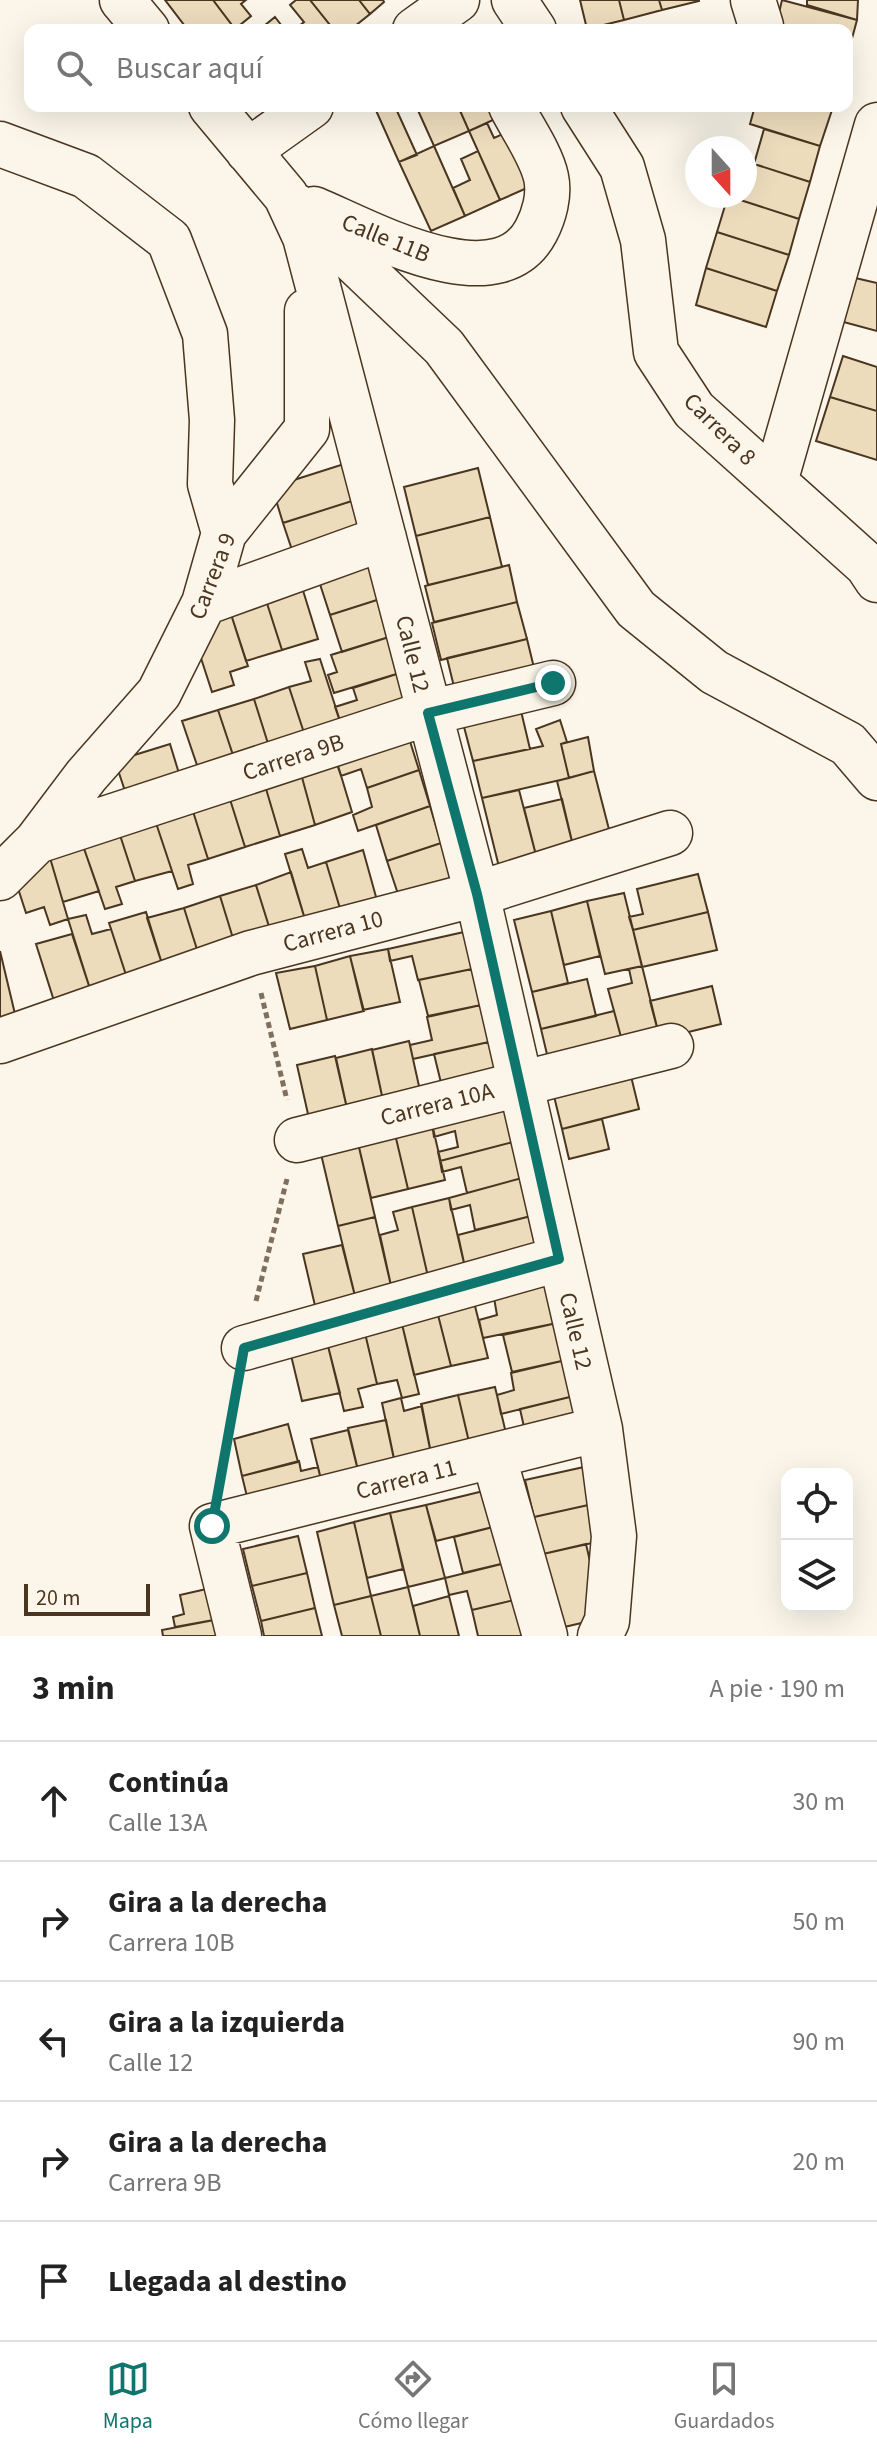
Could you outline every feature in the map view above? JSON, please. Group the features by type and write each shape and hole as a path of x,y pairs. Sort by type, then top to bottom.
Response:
{"street":[{"path":"122,0 142,24"},
{"path":"424,24 458,0 471,24"},
{"path":"514,0 530,24"},
{"path":"216,112 286,196 444,347 636,609 714,672 848,744 877,778"},
{"path":"248,151 303,112"},
{"name":"Calle 11B","path":"286,196 418,253 452,262 481,263 504,258 522,250 533,237 546,201 546,177 514,112"},
{"name":"Carrera 8","path":"587,112 622,167 643,240 656,352 694,410 867,565 877,580"},
{"path":"775,482 877,125"},
{"path":"0,144 86,176 169,240 205,334 212,420 210,484 224,533"},
{"path":"286,196 305,237"},
{"name":"Carrera 9","path":"0,878 37,841 86,776 159,693 204,603 224,533 307,429 305,237"},
{"name":"Calle 12","path":"305,237 477,894 600,1429 614,1536 604,1628"},
{"path":"204,603 384,538"},
{"name":"Carrera 9B","path":"37,841 428,713 553,683"},
{"name":"Carrera 10","path":"0,1041 251,953 477,894 670,833"},
{"name":"Carrera 10A","path":"297,1140 671,1046"},
{"path":"244,1348 559,1259"},
{"name":"Carrera 11","path":"212,1526 494,1458 600,1429"},
{"path":"494,1458 545,1636"},
{"path":"212,1526 239,1636"},
{"path":"559,1636 604,1628"}],"path":[{"path":"212,1526 244,1348"}],"building":[{"path":"165,0 213,0 231,24 183,24"},
{"path":"213,0 246,0 241,4 251,16 241,24 231,24"},
{"path":"296,0 310,0 329,24 302,24 304,22 290,5"},
{"path":"310,0 359,0 370,14 358,24 329,24"},
{"path":"359,0 383,0 384,2 370,14"},
{"path":"580,0 619,0 624,20 586,24"},
{"path":"619,0 659,0 662,10 624,20"},
{"path":"659,0 699,0 699,1 662,10"},
{"path":"782,0 857,20 853,35 853,24 776,24"},
{"path":"807,0 858,0 857,20 807,5"},
{"path":"275,17 280,24 266,24"},
{"path":"377,112 397,112 417,155 399,162"},
{"path":"419,112 461,112 469,131 434,146"},
{"path":"461,112 503,112 504,115 469,131"},
{"path":"753,112 831,112 820,146 750,124"},
{"path":"487,123 494,138 510,131 536,184 500,200 469,131"},
{"path":"764,129 820,146 810,182 757,165"},
{"path":"434,146 465,216 431,231 399,162"},
{"path":"478,151 500,200 465,216 453,188 470,180 461,159"},
{"path":"757,165 810,182 799,219 757,205"},
{"path":"757,205 799,219 789,255 717,232 724,208 757,208"},
{"path":"717,232 789,255 777,291 706,268"},
{"path":"706,268 777,291 766,327 696,305"},
{"path":"851,277 877,283 877,331 840,321"},
{"path":"843,356 877,367 877,411 830,397"},
{"path":"830,397 877,411 877,460 816,441"},
{"path":"344,464 355,500 283,523 272,487"},
{"path":"478,468 490,517 416,536 404,487"},
{"path":"355,500 367,536 295,559 283,523"},
{"path":"490,517 502,567 428,585 416,536"},
{"path":"368,562 380,599 330,615 318,578"},
{"path":"509,565 517,602 434,622 425,586"},
{"path":"301,584 318,639 282,650 264,594"},
{"path":"264,594 282,650 246,661 228,605"},
{"path":"380,599 392,636 342,652 330,615"},
{"path":"517,602 527,639 441,660 432,623"},
{"path":"228,605 248,666 230,672 234,685 212,692 198,649"},
{"path":"392,636 403,672 334,693 328,675 337,672 331,655"},
{"path":"527,639 536,676 456,695 447,658"},
{"path":"320,659 343,730 307,742 289,687 311,681 305,662"},
{"path":"403,672 415,708 343,730 335,707 357,700 353,688"},
{"path":"289,687 307,742 271,753 254,699"},
{"path":"254,699 271,753 236,764 218,710"},
{"path":"218,710 236,764 200,774 182,721"},
{"path":"521,711 530,749 473,761 463,723"},
{"path":"560,720 567,742 561,744 569,778 482,798 473,761 543,746 536,729"},
{"path":"408,735 419,770 367,788 361,769 341,776 334,755"},
{"path":"588,737 594,771 569,778 561,744"},
{"path":"170,744 181,780 127,797 115,761"},
{"path":"336,759 352,812 315,825 300,770"},
{"path":"300,770 315,825 280,836 264,782"},
{"path":"419,770 430,806 358,831 353,815 372,807 367,788"},
{"path":"594,771 613,845 575,854 557,781"},
{"path":"264,782 280,836 245,847 228,793"},
{"path":"519,790 538,863 500,871 482,798"},
{"path":"228,793 245,847 208,859 191,805"},
{"path":"562,799 575,854 538,863 524,808"},
{"path":"191,805 208,859 188,865 193,884 178,889 154,817"},
{"path":"430,806 441,843 387,861 376,825"},
{"path":"154,817 172,871 135,881 118,829"},
{"path":"118,829 135,881 116,887 122,904 105,909 81,840"},
{"path":"81,840 99,891 63,902 48,851"},
{"path":"441,843 453,880 399,897 387,861"},
{"path":"302,849 308,868 326,862 342,915 307,926 285,854"},
{"path":"363,850 378,904 342,915 326,862"},
{"path":"48,851 68,919 50,925 44,907 26,913 14,876"},
{"path":"291,872 307,926 272,936 256,885"},
{"path":"698,874 708,912 633,930 629,917 643,914 637,889"},
{"path":"256,885 272,936 236,948 220,896"},
{"path":"624,893 642,966 605,974 587,901"},
{"path":"220,896 236,948 200,959 184,908"},
{"path":"587,901 600,956 564,965 551,911"},
{"path":"184,908 200,959 164,970 147,918"},
{"path":"551,911 568,983 532,992 514,920"},
{"path":"146,912 164,970 128,981 109,923"},
{"path":"708,912 717,950 642,967 633,930"},
{"path":"86,915 92,934 111,929 128,981 91,992 68,919"},
{"path":"464,932 472,969 418,980 412,956 390,961 388,949"},
{"path":"72,934 91,992 55,1004 36,944"},
{"path":"388,949 400,1002 363,1010 350,956"},
{"path":"0,951 15,1014 0,1022"},
{"path":"350,956 364,1011 327,1020 315,966"},
{"path":"315,966 327,1020 290,1029 276,973"},
{"path":"642,966 660,1039 624,1048 608,989 632,983 629,969"},
{"path":"472,969 481,1005 428,1016 419,980"},
{"path":"587,979 596,1016 541,1029 532,992"},
{"path":"712,986 721,1024 660,1039 650,1001"},
{"path":"481,1005 489,1042 413,1059 410,1045 432,1040 427,1017"},
{"path":"614,1011 624,1048 550,1067 541,1029"},
{"path":"409,1041 421,1095 384,1105 372,1050"},
{"path":"489,1042 498,1078 443,1091 434,1054"},
{"path":"372,1049 384,1105 348,1113 336,1058"},
{"path":"335,1056 348,1113 310,1123 297,1065"},
{"path":"629,1068 639,1109 562,1129 552,1088"},
{"path":"505,1104 513,1142 440,1161 438,1152 458,1147 455,1131 434,1137 432,1124"},
{"path":"602,1119 609,1149 569,1159 562,1129"},
{"path":"432,1124 445,1180 408,1189 395,1134"},
{"path":"395,1134 408,1189 371,1198 358,1143"},
{"path":"513,1142 522,1178 467,1193 461,1167 442,1172 440,1161"},
{"path":"358,1143 375,1217 338,1226 321,1154"},
{"path":"522,1178 531,1216 475,1230 470,1205 451,1210 449,1198"},
{"path":"449,1198 466,1272 429,1281 412,1207"},
{"path":"412,1207 429,1281 392,1290 380,1235 398,1230 393,1212"},
{"path":"531,1216 539,1252 466,1272 458,1235"},
{"path":"375,1217 392,1290 356,1300 338,1226"},
{"path":"342,1245 356,1300 316,1310 303,1254"},
{"path":"547,1285 557,1323 483,1338 479,1320 497,1315 494,1298"},
{"path":"474,1302 488,1358 451,1366 437,1311"},
{"path":"437,1311 451,1366 414,1375 401,1320"},
{"path":"401,1320 419,1394 402,1398 397,1380 377,1384 364,1329"},
{"path":"557,1323 566,1360 512,1372 503,1335"},
{"path":"364,1329 377,1384 358,1389 363,1407 344,1411 326,1338"},
{"path":"326,1338 340,1393 302,1401 289,1347"},
{"path":"566,1360 574,1396 501,1414 497,1395 514,1390 511,1373"},
{"path":"495,1387 510,1450 473,1459 458,1395"},
{"path":"458,1395 473,1459 434,1469 421,1404"},
{"path":"574,1396 583,1432 528,1445 520,1409"},
{"path":"401,1398 404,1411 422,1406 434,1469 398,1478 382,1403"},
{"path":"386,1420 398,1478 362,1487 348,1428"},
{"path":"288,1424 298,1462 242,1476 234,1439"},
{"path":"348,1430 362,1487 325,1496 311,1439"},
{"path":"299,1461 301,1471 318,1467 325,1496 251,1513 242,1476"},
{"path":"584,1467 593,1504 534,1517 525,1480"},
{"path":"500,1487 509,1523 436,1541 426,1505"},
{"path":"593,1504 601,1541 543,1554 534,1517"},
{"path":"426,1505 445,1578 408,1587 390,1513"},
{"path":"390,1513 403,1569 367,1578 354,1522"},
{"path":"354,1522 371,1596 334,1605 317,1532"},
{"path":"509,1523 518,1560 463,1573 454,1537"},
{"path":"298,1536 307,1573 252,1586 243,1549"},
{"path":"586,1544 603,1618 560,1628 543,1554"},
{"path":"518,1560 527,1597 472,1610 467,1591 449,1595 445,1578"},
{"path":"307,1573 315,1608 261,1621 252,1586"},
{"path":"224,1585 230,1617 175,1627 173,1617 184,1614 180,1595"},
{"path":"408,1587 420,1636 381,1636 371,1596"},
{"path":"371,1596 381,1636 342,1636 334,1605"},
{"path":"449,1596 459,1636 420,1636 413,1606"},
{"path":"527,1597 527,1636 478,1636 472,1610"},
{"path":"315,1608 322,1636 264,1636 261,1621"},
{"path":"230,1617 234,1636 163,1636 162,1630"}],"route":[{"path":"212,1526 244,1348 559,1259 477,894 428,713 553,683"}]}
